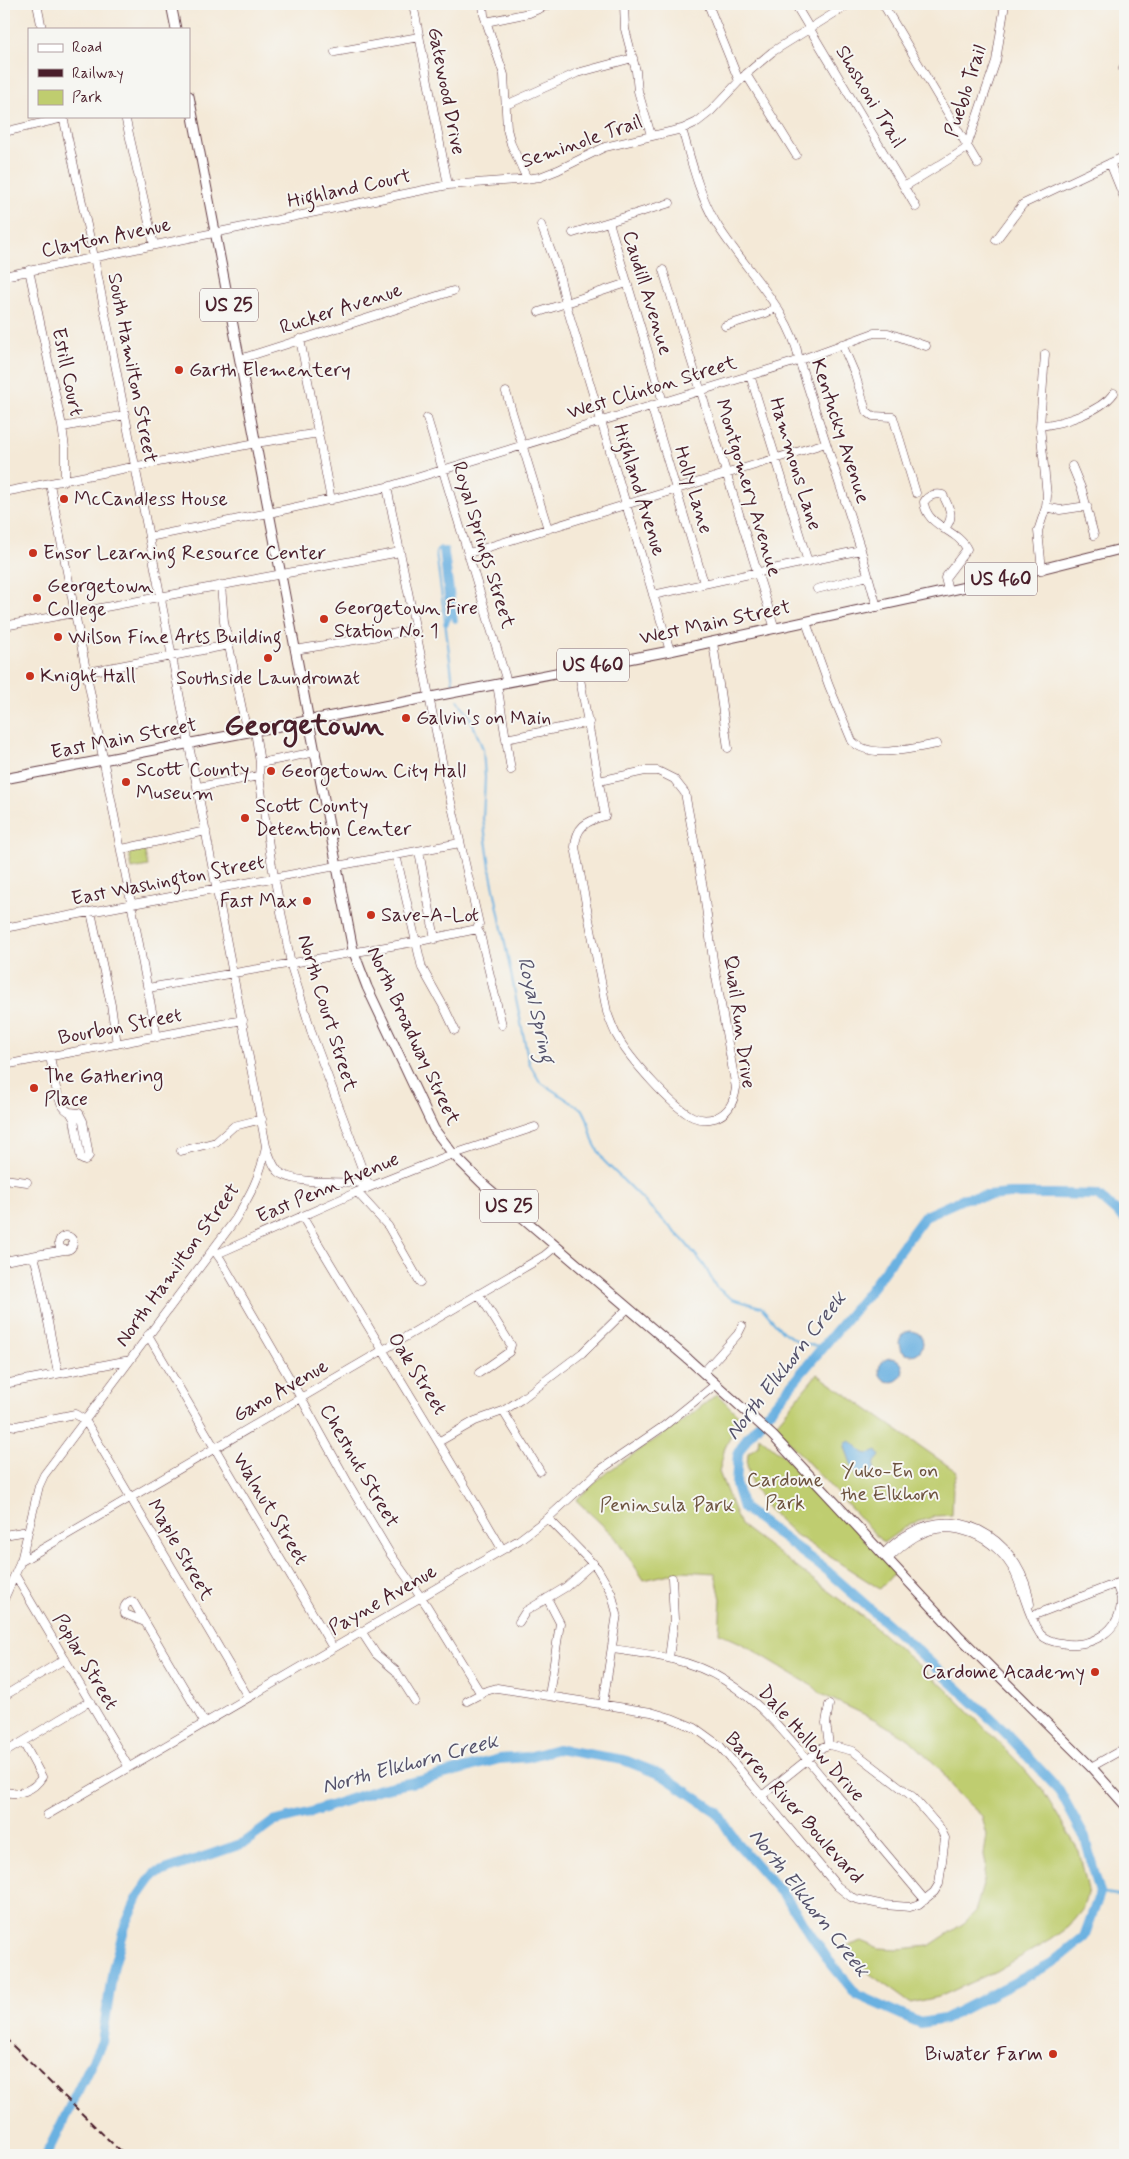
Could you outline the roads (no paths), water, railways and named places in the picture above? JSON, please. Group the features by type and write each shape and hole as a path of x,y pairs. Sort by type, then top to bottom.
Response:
{"main road":[{"path":"171,4 176,28"},
{"name":"US 25","path":"190,101 338,866"},
{"name":"West Main Street","path":"309,720 775,629 1042,570 1125,548"},
{"name":"East Main Street","path":"4,779 309,720"},
{"name":"North Broadway Street","path":"338,866 354,953 367,987 438,1136 482,1183 716,1384 773,1436 885,1557"},
{"name":"US 25","path":"885,1557 960,1637 1091,1767 1125,1805"}],"street":[{"path":"37,4 42,28"},
{"name":"Gatewood Drive","path":"413,4 448,185"},
{"path":"483,4 486,22 504,75 507,129 511,144 527,179"},
{"path":"486,22 529,12 550,4"},
{"path":"624,4 625,29 633,58 638,91 651,135"},
{"path":"708,4 739,81"},
{"name":"Shoshoni Trail","path":"795,4 916,208"},
{"name":"Seminole Trail","path":"490,181 527,179 551,174 605,147 682,129 698,122 746,74 772,52 849,4"},
{"path":"883,4 978,164"},
{"name":"Pueblo Trail","path":"904,187 964,150 967,146 996,61 1005,4"},
{"path":"335,52 419,37"},
{"path":"506,105 577,73 633,58"},
{"path":"746,74 796,155"},
{"path":"4,132 59,118"},
{"name":"South Hamilton Street","path":"63,118 94,257 189,744"},
{"path":"125,118 154,245"},
{"name":"Kentucky Avenue","path":"682,129 710,213 786,320 797,344 799,360 861,550 877,607"},
{"path":"996,240 1023,204 1125,156"},
{"path":"1110,163 1125,200"},
{"name":"Highland Court","path":"215,233 448,185 490,181"},
{"path":"573,233 670,203"},
{"name":"Caudill Avenue","path":"609,222 663,402"},
{"name":"Highland Avenue","path":"541,225 558,270 566,304 670,651"},
{"name":"Clayton Avenue","path":"4,276 215,233"},
{"name":"Estill Court","path":"29,270 62,427 65,481"},
{"name":"Montgomery Avenue","path":"663,270 775,629"},
{"path":"539,312 628,283"},
{"name":"Rucker Avenue","path":"240,359 452,290"},
{"path":"725,326 776,308"},
{"name":"West Clinton Street","path":"149,537 387,487 799,360 880,332 926,346"},
{"path":"300,339 332,500"},
{"path":"842,344 855,374 866,411 873,416 893,416 916,493"},
{"path":"1042,570 1038,531 1046,507 1047,488 1040,426 1045,354"},
{"name":"Hammons Lane","path":"750,375 808,562"},
{"path":"506,392 548,529"},
{"path":"1040,426 1061,423 1108,402 1114,393"},
{"name":"Holly Lane","path":"651,405 704,583"},
{"path":"62,427 125,414"},
{"name":"Royal Springs Street","path":"427,418 507,682"},
{"path":"4,492 256,443 319,433"},
{"path":"469,553 626,503 826,443"},
{"path":"1072,466 1094,535"},
{"path":"50,484 158,1037"},
{"path":"387,487 429,696 479,924 478,929 502,1025"},
{"path":"944,529 950,523 951,518 944,494 938,493 926,498 924,508 931,520 964,543 967,549 945,578 948,590"},
{"path":"1046,507 1060,510 1086,506"},
{"path":"653,595 861,550"},
{"path":"4,626 400,552"},
{"path":"818,589 868,576"},
{"name":"North Court Street","path":"221,585 224,622 229,646 260,763 259,776 274,878 291,964 313,1037 367,1182"},
{"path":"806,622 829,686 852,741 856,746 864,750 877,751 937,744"},
{"path":"295,650 416,630"},
{"path":"713,642 728,748"},
{"path":"88,672 229,646"},
{"path":"578,668 599,781"},
{"path":"497,684 511,770"},
{"path":"506,739 589,722"},
{"name":"North Hamilton Street","path":"4,1599 20,1562 39,1486 44,1475 148,1335 215,1252 256,1184 262,1168 266,1146 262,1119 189,744"},
{"path":"260,763 316,752"},
{"name":"Quail Run Drive","path":"645,771 658,771 674,779 685,793 704,893 713,960 736,1088 732,1105 715,1118 708,1120 692,1117 645,1074 617,1037 607,1012 575,847 576,837 580,828 590,820 605,816 599,781 645,771"},
{"path":"198,787 259,776"},
{"path":"122,850 206,831"},
{"name":"East Washington Street","path":"4,928 460,843"},
{"path":"419,851 435,938"},
{"path":"396,855 422,968 445,1009 454,1030"},
{"path":"91,912 111,1005 117,1044"},
{"path":"148,988 354,953 478,929"},
{"name":"Bourbon Street","path":"4,1065 243,1020"},
{"path":"50,1056 60,1103 65,1111 79,1113 83,1120 89,1156 85,1161 81,1159 74,1119 70,1112"},
{"path":"181,1151 216,1142 234,1126 262,1119"},
{"name":"East Penn Avenue","path":"215,1252 356,1192 453,1154 535,1127"},
{"path":"266,1146 278,1171"},
{"path":"262,1168 311,1181 367,1182 378,1184"},
{"path":"4,1179 27,1182"},
{"path":"356,1192 388,1226 420,1282"},
{"name":"Oak Street","path":"302,1216 440,1441 502,1550"},
{"name":"Gano Avenue","path":"20,1562 544,1256 556,1246"},
{"path":"4,1261 64,1250"},
{"name":"Chestnut Street","path":"215,1252 389,1552 420,1596 480,1694"},
{"path":"31,1257 35,1260 38,1271 58,1373"},
{"path":"479,1294 511,1345 509,1352 479,1373"},
{"path":"440,1441 475,1421 503,1411 520,1400 582,1354 628,1308"},
{"path":"703,1373 738,1334 742,1326"},
{"name":"Walnut Street","path":"148,1335 333,1648"},
{"path":"4,1384 130,1360"},
{"name":"Payne Avenue","path":"47,1816 128,1766 526,1535 548,1518 594,1475 664,1426 716,1384"},
{"path":"503,1411 540,1470"},
{"path":"9,1425 16,1426 74,1414 85,1420"},
{"name":"Maple Street","path":"85,1420 248,1697"},
{"path":"548,1518 605,1579 615,1604 617,1614 603,1704"},
{"path":"885,1557 911,1532 928,1526 954,1523 973,1527 997,1541 1010,1553 1028,1595 1036,1628 1045,1639 1079,1645 1094,1641 1109,1630 1118,1617 1121,1599 1116,1584"},
{"path":"4,1534 28,1531"},
{"path":"519,1622 526,1611 566,1587 593,1564"},
{"name":"Poplar Street","path":"15,1575 128,1766"},
{"path":"669,1658 674,1620 672,1578"},
{"path":"1032,1616 1125,1580"},
{"path":"548,1598 560,1623 549,1696"},
{"path":"145,1622 204,1722"},
{"path":"361,1631 376,1654 396,1671 415,1701"},
{"name":"Dale Hollow Drive","path":"612,1649 669,1658 704,1670 724,1679 758,1704 925,1900"},
{"path":"4,1696 65,1659"},
{"name":"Barren River Boulevard","path":"467,1702 480,1694 497,1688 652,1712 695,1728 720,1746 763,1795 837,1886 850,1897 884,1905 910,1907 925,1900"},
{"path":"4,1753 90,1701"},
{"path":"829,1705 826,1723 829,1745"},
{"path":"4,1792 19,1794 38,1783 42,1777 23,1742"},
{"path":"763,1795 822,1747 829,1745 853,1752 914,1797 940,1828 946,1844 939,1884 934,1892 925,1900"},
{"path":"1091,1767 1125,1748"}],"water":[{"path":"911,1331 920,1334 923,1343 920,1352 911,1355 902,1352 899,1343 902,1334"},
{"path":"891,1358 900,1361 903,1370 900,1379 891,1382 882,1379 879,1370 882,1361"},
{"path":"850,1441 864,1453 877,1451 880,1456 875,1462 873,1478 857,1480 845,1447 846,1443"}],"waterway":[{"name":"Royal Spring","path":"440,547 436,552 453,683"},
{"name":"Royal Spring","path":"446,623 449,617 442,550 446,550 455,620"},
{"name":"Royal Spring","path":"458,700 470,717 483,749 485,778 483,819 491,874 529,1063 540,1082 583,1110 593,1141 603,1160 683,1240 704,1265 716,1287 732,1299 761,1307 782,1331 797,1341 808,1345 825,1346"},
{"name":"North Elkhorn Creek","path":"46,2155 102,2042 113,1969 125,1926 139,1895 154,1874 244,1843 273,1822 312,1812 380,1789 419,1781 499,1759 528,1757 557,1749 624,1760 662,1775 717,1812 736,1842 786,1898 829,1961 857,1995 920,2023 944,2019 1014,1983 1052,1963 1084,1937 1100,1893 1085,1838 1059,1790 1004,1731 917,1650 826,1570 743,1508 736,1485 738,1453 747,1438 867,1294 925,1216 965,1198 1010,1194 1055,1194 1097,1195 1125,1219"},
{"path":"1100,1893 1125,1897"}],"railway":[{"path":"4,2037 124,2155"}],"place":[{"name":"Garth Elementery","path":"179,370"},
{"name":"McCandless House","path":"64,499"},
{"name":"Ensor Learning Resource Center","path":"33,553"},
{"name":"Georgetown College","path":"37,598"},
{"name":"Georgetown Fire Station No. 1","path":"324,619"},
{"name":"Wilson Fine Arts Building","path":"58,637"},
{"name":"Southside Laundromat","path":"268,658"},
{"name":"Knight Hall","path":"30,676"},
{"name":"Galvin's on Main","path":"406,718"},
{"name":"Georgetown City Hall","path":"271,771"},
{"name":"Scott County Museum","path":"126,782"},
{"name":"Scott County Detention Center","path":"245,818"},
{"name":"Fast Max","path":"307,901"},
{"name":"Save-A-Lot","path":"371,915"},
{"name":"The Gathering Place","path":"34,1088"},
{"name":"Cardome Academy","path":"1095,1672"},
{"name":"Biwater Farm","path":"1053,2054"}],"district":[{"name":"Georgetown","path":"304,725"}],"park label":[{"name":"Yuko-En on the Elkhorn","path":"890,1482"},
{"name":"Cardome Park","path":"785,1492"},
{"name":"Peninsula Park","path":"667,1505"}]}
